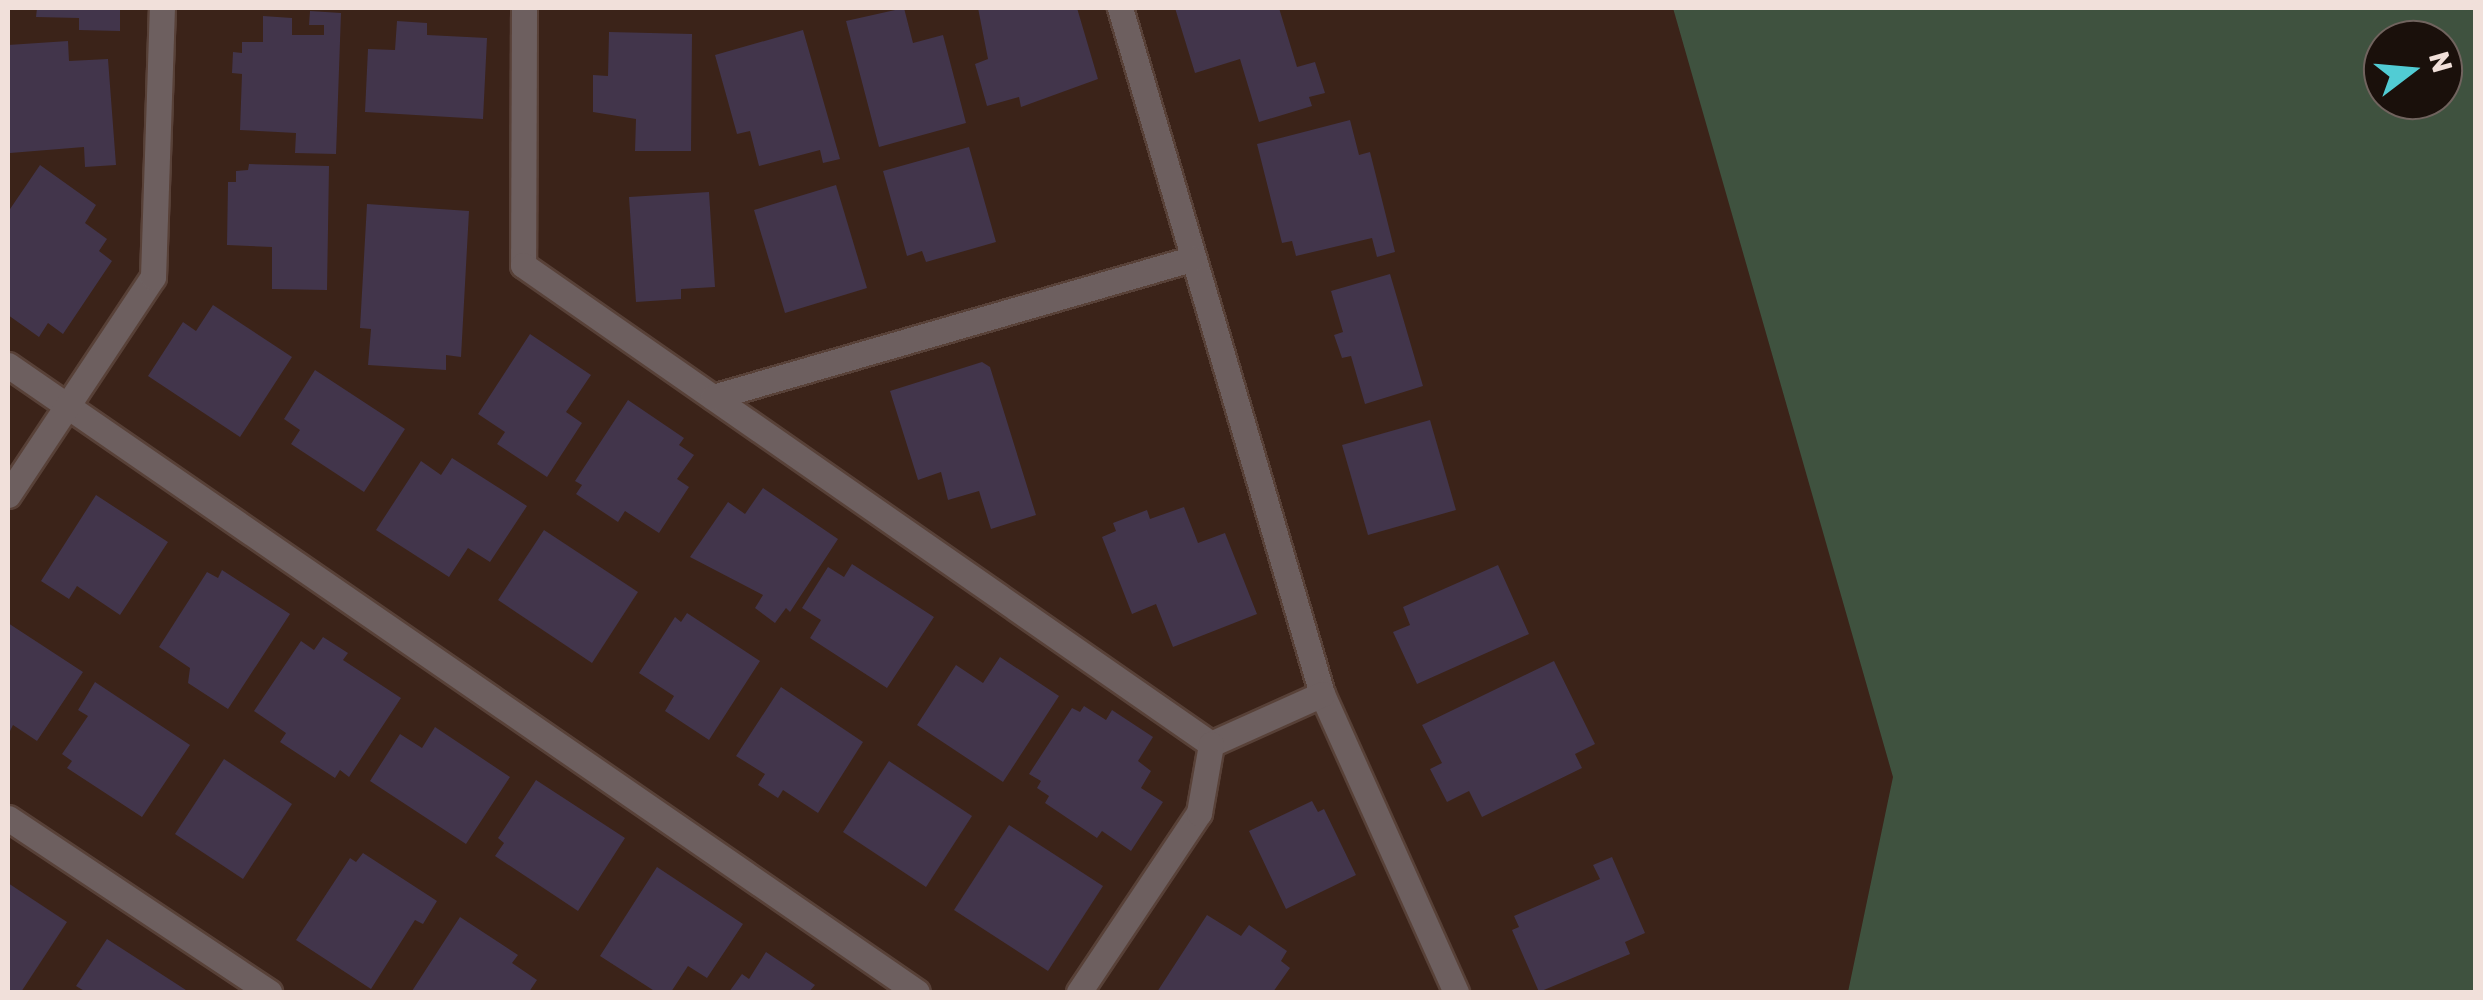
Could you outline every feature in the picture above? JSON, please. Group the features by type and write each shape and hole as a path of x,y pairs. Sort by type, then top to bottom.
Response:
{"street":[{"path":"8,495 152,277 162,8"},
{"path":"524,8 523,264 1211,744"},
{"path":"1120,8 1322,694 1456,992"},
{"path":"713,397 1192,258"},
{"path":"8,365 918,992"},
{"path":"1211,744 1322,694"},
{"path":"1080,992 1199,812 1211,744"},
{"path":"8,818 269,992"}],"green space":[{"path":"1673,8 2475,8 2475,992 1848,992 1893,777"}],"building":[{"path":"37,8 120,8 120,31 79,30 79,18 36,17"},
{"path":"904,8 913,43 943,35 966,123 879,147 846,21"},
{"path":"978,8 1077,8 1098,79 1021,107 1019,97 987,106 975,64 988,59"},
{"path":"1175,8 1279,8 1297,67 1315,62 1325,93 1309,97 1312,106 1259,122 1240,59 1195,73"},
{"path":"310,11 341,13 336,154 295,153 296,133 240,130 242,74 232,73 233,52 242,53 242,42 263,42 263,16 292,18 292,35 324,35 324,25 309,25"},
{"path":"397,21 427,23 427,35 487,38 483,119 365,112 368,49 395,50"},
{"path":"803,30 840,159 823,163 820,150 759,166 750,131 737,134 715,55"},
{"path":"609,32 692,34 691,151 635,151 636,119 593,112 593,75 608,76"},
{"path":"68,41 69,61 108,59 116,165 85,167 84,147 10,153 8,45"},
{"path":"1350,120 1359,155 1370,152 1395,252 1377,257 1372,238 1296,256 1292,241 1282,243 1257,144"},
{"path":"969,147 996,242 926,262 922,251 907,256 883,171"},
{"path":"249,164 329,166 327,290 272,289 272,247 227,245 228,182 236,182 236,171 248,170"},
{"path":"40,165 96,205 85,223 107,239 99,251 112,261 63,334 48,323 39,337 8,315 8,212"},
{"path":"836,185 867,288 785,313 754,210"},
{"path":"709,192 715,287 681,289 681,299 636,302 629,197"},
{"path":"367,204 469,211 461,357 446,355 446,370 368,365 371,329 360,328"},
{"path":"1390,274 1423,386 1365,404 1351,356 1342,358 1334,335 1343,332 1331,291"},
{"path":"213,305 292,357 240,437 148,376 183,322 196,331"},
{"path":"530,334 591,375 566,412 582,423 547,477 497,444 505,432 478,414"},
{"path":"982,362 990,367 1036,515 991,529 979,491 948,500 941,472 918,480 890,391"},
{"path":"315,370 405,429 364,492 291,444 300,430 284,419"},
{"path":"628,400 684,438 679,445 694,455 677,479 689,487 659,533 625,511 618,522 576,494 582,485 575,481"},
{"path":"1430,420 1456,510 1368,535 1342,445"},
{"path":"452,458 527,506 490,562 468,548 449,577 376,530 421,461 441,475"},
{"path":"763,488 838,539 790,612 786,608 775,623 755,608 763,595 690,557 728,502 745,514"},
{"path":"96,495 168,542 120,615 77,586 69,599 41,581"},
{"path":"1184,507 1198,543 1225,533 1257,614 1173,647 1156,604 1132,614 1102,537 1116,531 1113,523 1147,510 1150,519"},
{"path":"544,530 638,592 592,663 498,600"},
{"path":"852,564 934,617 887,688 810,638 821,620 802,608 828,567 844,577"},
{"path":"1498,565 1529,634 1417,684 1393,632 1410,625 1403,607"},
{"path":"222,570 290,614 228,709 188,683 190,668 159,647 207,572 218,578"},
{"path":"687,613 760,661 709,740 665,711 674,696 639,673 675,617 681,622"},
{"path":"8,623 83,672 37,741 13,725 8,735"},
{"path":"323,637 348,653 343,660 401,698 349,777 340,770 335,778 280,742 286,733 254,711 301,641 314,650"},
{"path":"1000,657 1059,696 1003,782 917,725 956,665 983,683"},
{"path":"1554,661 1595,744 1575,754 1582,768 1482,817 1469,791 1447,802 1430,769 1442,763 1422,725"},
{"path":"95,682 190,745 142,817 67,768 72,761 62,754 88,716 78,710"},
{"path":"781,687 863,742 818,813 783,790 778,798 758,785 765,774 736,756"},
{"path":"1084,706 1106,720 1112,710 1153,737 1138,761 1151,771 1141,788 1163,802 1131,851 1102,831 1097,838 1045,803 1049,796 1037,788 1041,781 1029,774 1072,708 1080,712"},
{"path":"435,727 510,777 466,844 370,781 400,734 422,748"},
{"path":"224,759 292,804 243,879 175,834"},
{"path":"889,761 972,816 926,887 843,832"},
{"path":"536,780 625,838 578,911 495,856 504,843 498,838"},
{"path":"1312,801 1318,812 1324,809 1356,875 1286,909 1249,831"},
{"path":"1009,825 1103,886 1048,971 954,910"},
{"path":"363,853 437,901 423,924 415,920 371,989 296,940 350,858 356,862"},
{"path":"1612,857 1645,933 1625,942 1630,954 1539,992 1512,930 1519,927 1514,916 1600,879 1593,865"},
{"path":"657,867 743,924 707,978 688,966 671,992 656,992 600,956"},
{"path":"8,883 67,922 21,992 8,992"},
{"path":"1207,915 1241,936 1249,925 1287,951 1281,961 1290,968 1273,992 1157,992"},
{"path":"460,917 518,955 512,963 537,980 529,992 412,991"},
{"path":"107,939 189,992 86,992 76,986"},
{"path":"766,952 815,985 809,992 729,992 742,974 749,979"}]}
